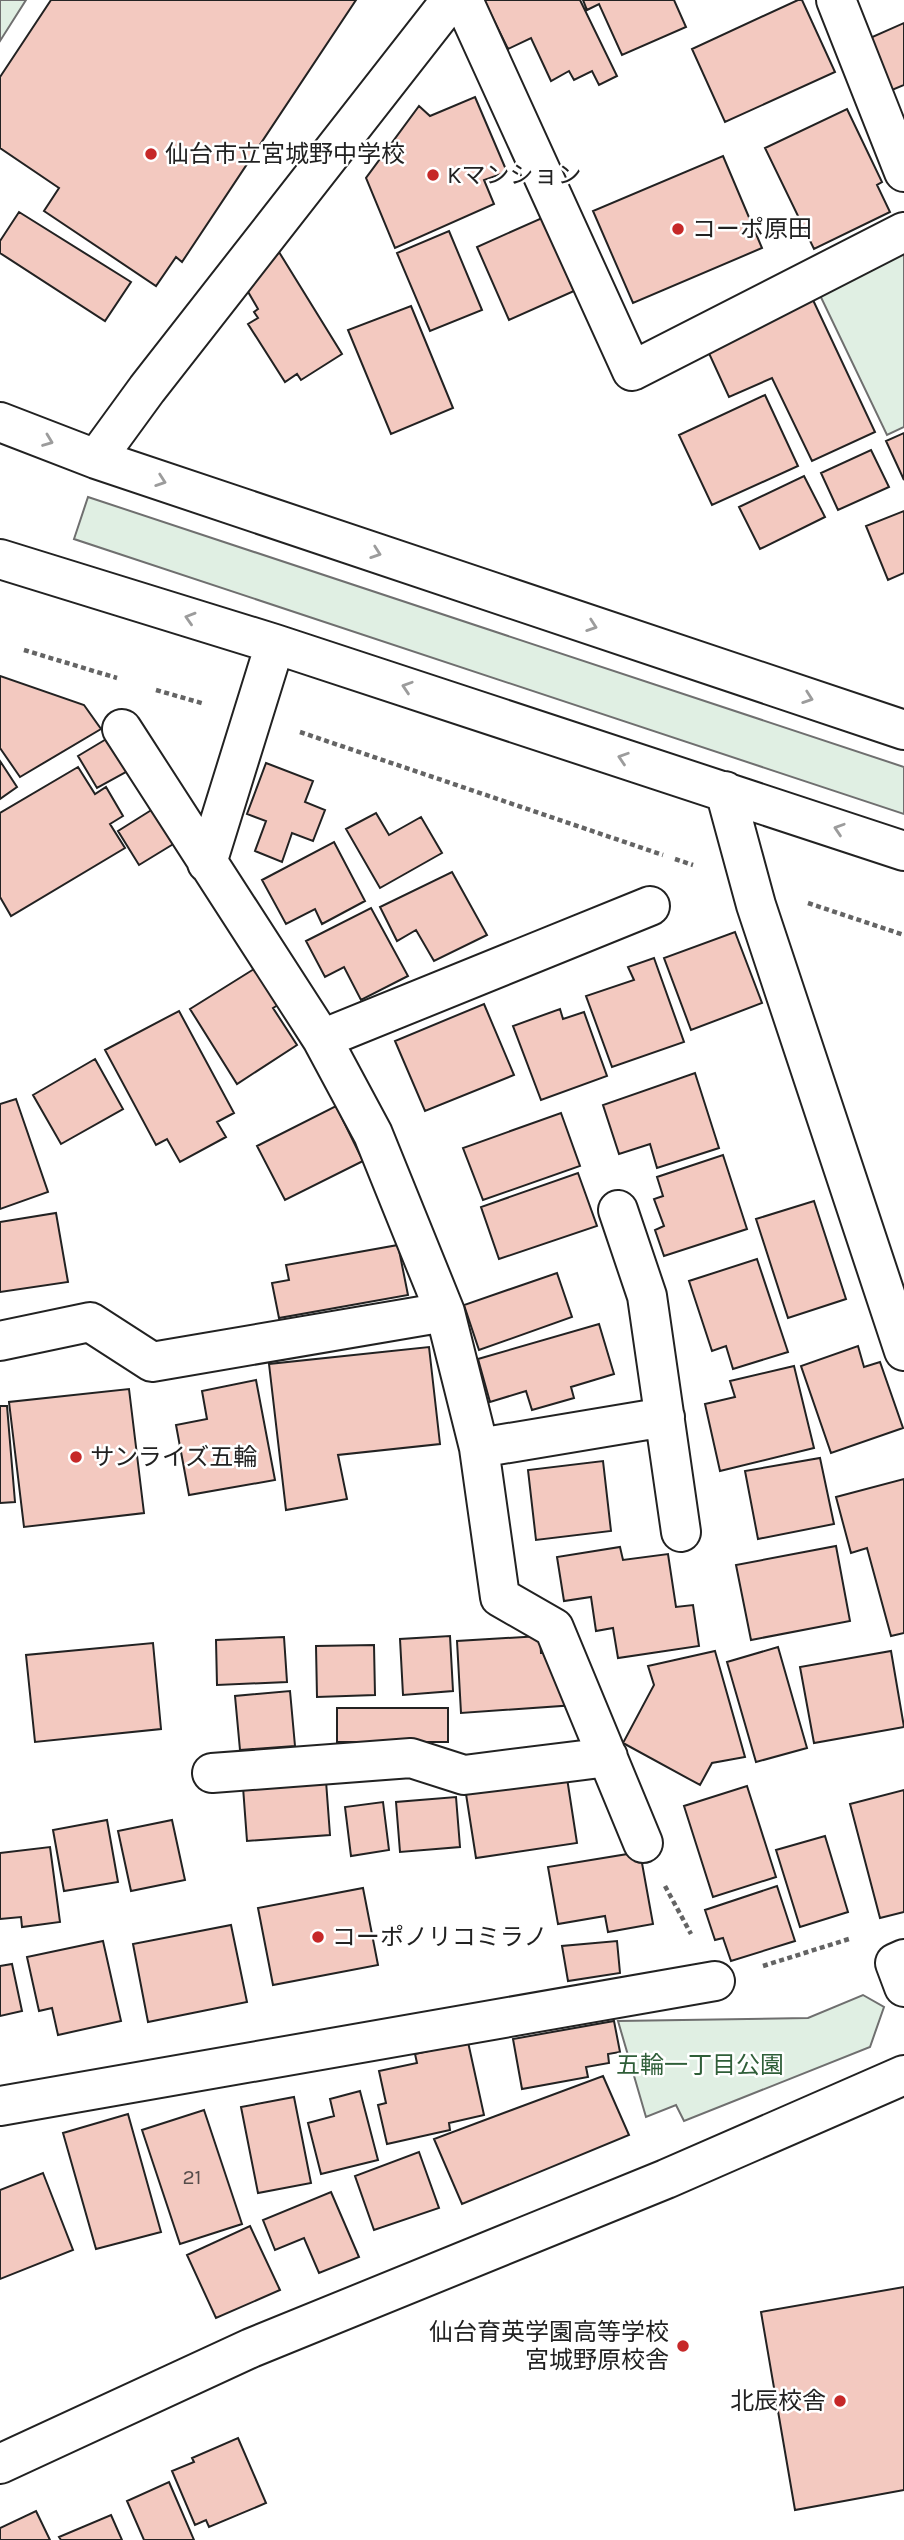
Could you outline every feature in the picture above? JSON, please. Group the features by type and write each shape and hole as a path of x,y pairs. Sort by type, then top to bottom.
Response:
{"street":[{"path":"96,459 147,389 451,0"},
{"path":"463,0 632,371 904,232"},
{"path":"836,0 904,172"},
{"path":"0,422 96,459 904,730"},
{"path":"0,559 275,644 904,850"},
{"path":"207,863 275,644"},
{"path":"122,729 322,1039 373,1134 445,1312 479,1448 500,1597 554,1628 643,1843"},
{"path":"725,791 760,918 904,1351"},
{"path":"322,1039 650,906"},
{"path":"618,1210 647,1296 681,1532"},
{"path":"0,1340 90,1322 152,1362 445,1312"},
{"path":"479,1448 665,1417"},
{"path":"212,1773 411,1758 464,1775 608,1758"},
{"path":"904,1959 895,1963 904,1987"},
{"path":"0,2106 715,1981"},
{"path":"0,2464 251,2348 666,2179 904,2075"}],"path":[{"path":"295,731 700,868"},
{"path":"809,904 904,936"},
{"path":"643,1843 715,1981 857,1936"}],"green space":[{"path":"0,0 26,0 0,41"},
{"path":"904,250 904,427 887,435 817,289"},
{"path":"88,497 904,767 904,814 74,539"},
{"name":"五輪一丁目公園","path":"863,1995 884,2007 870,2047 684,2121 676,2105 646,2117 618,2021 808,2018"}],"building":[{"name":"仙台市立宮城野中学校","path":"51,0 356,0 182,262 176,257 156,286 44,211 59,188 0,148 0,77"},
{"path":"484,0 580,0 617,76 599,85 592,71 574,80 569,71 551,81 531,38 508,49"},
{"path":"583,0 674,0 686,27 622,55 599,4 587,10"},
{"path":"802,0 835,72 725,122 692,49"},
{"path":"904,23 904,85 892,90 870,38"},
{"name":"Kマンション","path":"475,97 507,172 484,180 494,204 395,248 366,178 419,106 430,116"},
{"path":"847,109 882,182 877,185 890,212 814,249 765,148"},
{"name":"コーポ原田","path":"723,156 762,248 633,303 593,211"},
{"path":"19,212 131,282 105,321 0,253 0,241"},
{"path":"542,218 574,291 509,320 477,247"},
{"path":"449,231 482,310 430,331 397,253"},
{"path":"279,252 342,354 301,380 297,374 285,382 248,324 258,318 254,312 258,309 247,290"},
{"path":"813,300 875,432 812,461 772,378 729,397 707,349"},
{"path":"411,306 453,408 391,434 348,330"},
{"path":"765,395 798,466 712,505 679,435"},
{"path":"904,433 904,480 886,441"},
{"path":"871,450 889,487 838,510 821,473"},
{"path":"804,476 825,517 760,549 739,507"},
{"path":"904,511 904,573 888,580 866,526"},
{"path":"0,676 84,705 101,729 20,777 0,748"},
{"path":"108,738 128,771 97,788 78,756"},
{"path":"0,761 17,787 0,799"},
{"path":"266,763 313,781 305,802 325,810 313,841 292,833 282,862 255,851 266,821 247,814"},
{"path":"78,767 95,794 106,787 123,816 110,824 125,848 11,916 0,897 0,813"},
{"path":"153,809 175,843 139,865 118,831"},
{"path":"376,813 389,835 421,817 442,853 380,888 346,829"},
{"path":"334,842 365,901 322,924 315,909 286,924 262,880"},
{"path":"452,872 487,935 434,961 416,930 397,941 380,907"},
{"path":"371,908 408,976 361,1000 344,967 325,977 306,941"},
{"path":"735,932 762,1003 691,1030 664,958"},
{"path":"654,958 684,1042 612,1067 586,996 634,980 628,967"},
{"path":"254,969 278,1005 273,1008 297,1045 237,1084 190,1009"},
{"path":"484,1004 514,1075 425,1111 395,1041"},
{"path":"560,1009 563,1019 584,1012 607,1076 541,1100 513,1026"},
{"path":"179,1011 234,1113 217,1122 226,1137 180,1162 167,1139 156,1145 105,1050"},
{"path":"95,1059 123,1109 61,1144 33,1095"},
{"path":"695,1073 719,1148 657,1168 650,1144 619,1154 603,1105"},
{"path":"16,1099 48,1192 0,1209 0,1104"},
{"path":"336,1106 363,1161 285,1200 257,1146"},
{"path":"561,1113 580,1166 483,1200 463,1148"},
{"path":"723,1155 747,1229 664,1256 655,1230 664,1226 654,1199 663,1196 657,1177"},
{"path":"578,1173 597,1226 499,1259 481,1207"},
{"path":"814,1201 846,1299 788,1318 756,1219"},
{"path":"56,1213 68,1282 0,1292 0,1222"},
{"path":"398,1245 408,1295 279,1318 272,1283 289,1280 286,1265"},
{"path":"757,1259 788,1352 733,1369 726,1346 712,1351 689,1281"},
{"path":"557,1273 572,1317 479,1350 464,1305"},
{"path":"599,1324 614,1374 571,1387 574,1398 532,1410 526,1391 490,1402 478,1359"},
{"path":"858,1346 864,1367 880,1362 903,1428 831,1453 801,1366"},
{"path":"429,1347 440,1444 338,1455 347,1499 286,1510 269,1364"},
{"path":"794,1366 814,1448 720,1471 705,1404 735,1397 730,1381"},
{"path":"256,1380 275,1480 189,1495 176,1425 207,1419 202,1391"},
{"name":"サンライズ五輪","path":"129,1389 144,1513 24,1527 9,1402"},
{"path":"0,1406 7,1406 15,1502 0,1503"},
{"path":"820,1458 834,1524 758,1539 745,1471"},
{"path":"603,1461 611,1531 536,1540 528,1470"},
{"path":"904,1479 904,1633 891,1636 867,1548 851,1553 836,1497"},
{"path":"836,1546 850,1621 751,1640 736,1565"},
{"path":"620,1547 623,1560 668,1554 676,1607 693,1605 699,1646 618,1658 613,1628 596,1631 591,1597 564,1601 557,1557"},
{"path":"450,1636 453,1691 403,1695 400,1639"},
{"path":"540,1636 541,1653 553,1653 575,1705 461,1713 457,1641"},
{"path":"284,1637 287,1682 217,1685 216,1640"},
{"path":"153,1643 161,1729 35,1742 26,1655"},
{"path":"374,1645 375,1695 317,1697 316,1646"},
{"path":"778,1647 807,1748 756,1762 727,1662"},
{"path":"715,1651 745,1757 712,1763 700,1785 623,1743 654,1685 648,1666"},
{"path":"891,1651 904,1727 814,1743 800,1667"},
{"path":"290,1691 295,1746 240,1750 235,1696"},
{"path":"337,1708 448,1708 448,1742 337,1742"},
{"path":"567,1778 577,1843 476,1858 466,1794"},
{"path":"326,1781 330,1835 247,1841 243,1787"},
{"path":"747,1786 776,1877 713,1897 684,1806"},
{"path":"904,1790 904,1912 880,1918 850,1804"},
{"path":"456,1797 460,1847 400,1852 396,1802"},
{"path":"383,1802 389,1850 351,1856 345,1807"},
{"path":"107,1820 118,1882 64,1891 53,1830"},
{"path":"172,1820 185,1880 131,1891 118,1831"},
{"path":"825,1836 848,1912 800,1927 776,1850"},
{"path":"50,1847 60,1922 22,1927 21,1917 0,1919 0,1853"},
{"path":"640,1852 653,1924 608,1932 605,1916 558,1924 548,1867"},
{"path":"777,1886 795,1941 731,1961 723,1938 715,1940 705,1910"},
{"name":"コーポノリコミラノ","path":"363,1888 378,1965 273,1985 258,1908"},
{"path":"231,1925 247,2002 148,2022 133,1944"},
{"path":"103,1941 121,2021 58,2035 52,2008 39,2011 27,1957"},
{"path":"617,1941 620,1973 568,1981 562,1946"},
{"path":"12,1964 22,2011 0,2016 0,1966"},
{"path":"614,2021 620,2052 608,2054 609,2063 586,2067 588,2077 522,2089 513,2039"},
{"path":"468,2042 484,2115 449,2123 450,2130 387,2144 378,2105 386,2103 379,2071 417,2063 415,2054"},
{"path":"603,2076 629,2135 462,2204 434,2139"},
{"path":"360,2091 378,2160 321,2174 308,2123 334,2116 330,2099"},
{"path":"294,2097 311,2183 258,2193 241,2107"},
{"path":"204,2110 242,2224 180,2244 142,2130"},
{"path":"128,2114 161,2232 96,2249 63,2133"},
{"path":"419,2152 439,2208 374,2230 355,2176"},
{"path":"43,2173 73,2250 0,2279 0,2190"},
{"path":"331,2192 359,2257 319,2273 304,2238 275,2250 263,2220"},
{"path":"250,2226 280,2290 216,2318 187,2255"},
{"name":"北辰校舎","path":"904,2287 904,2490 795,2510 761,2312"},
{"path":"238,2438 266,2503 209,2527 206,2520 195,2525 172,2471 194,2462 192,2458"},
{"path":"169,2482 194,2540 144,2540 127,2501"},
{"path":"36,2511 50,2540 0,2540 0,2528"},
{"path":"111,2515 122,2540 61,2540 59,2537"}],"place":[{"name":"仙台市立宮城野中学校","path":"151,154"},
{"name":"Kマンション","path":"433,175"},
{"name":"コーポ原田","path":"678,229"},
{"name":"サンライズ五輪","path":"76,1457"},
{"name":"コーポノリコミラノ","path":"318,1937"},
{"name":"仙台育英学園高等学校 宮城野原校舎","path":"683,2346"},
{"name":"北辰校舎","path":"840,2401"}]}
